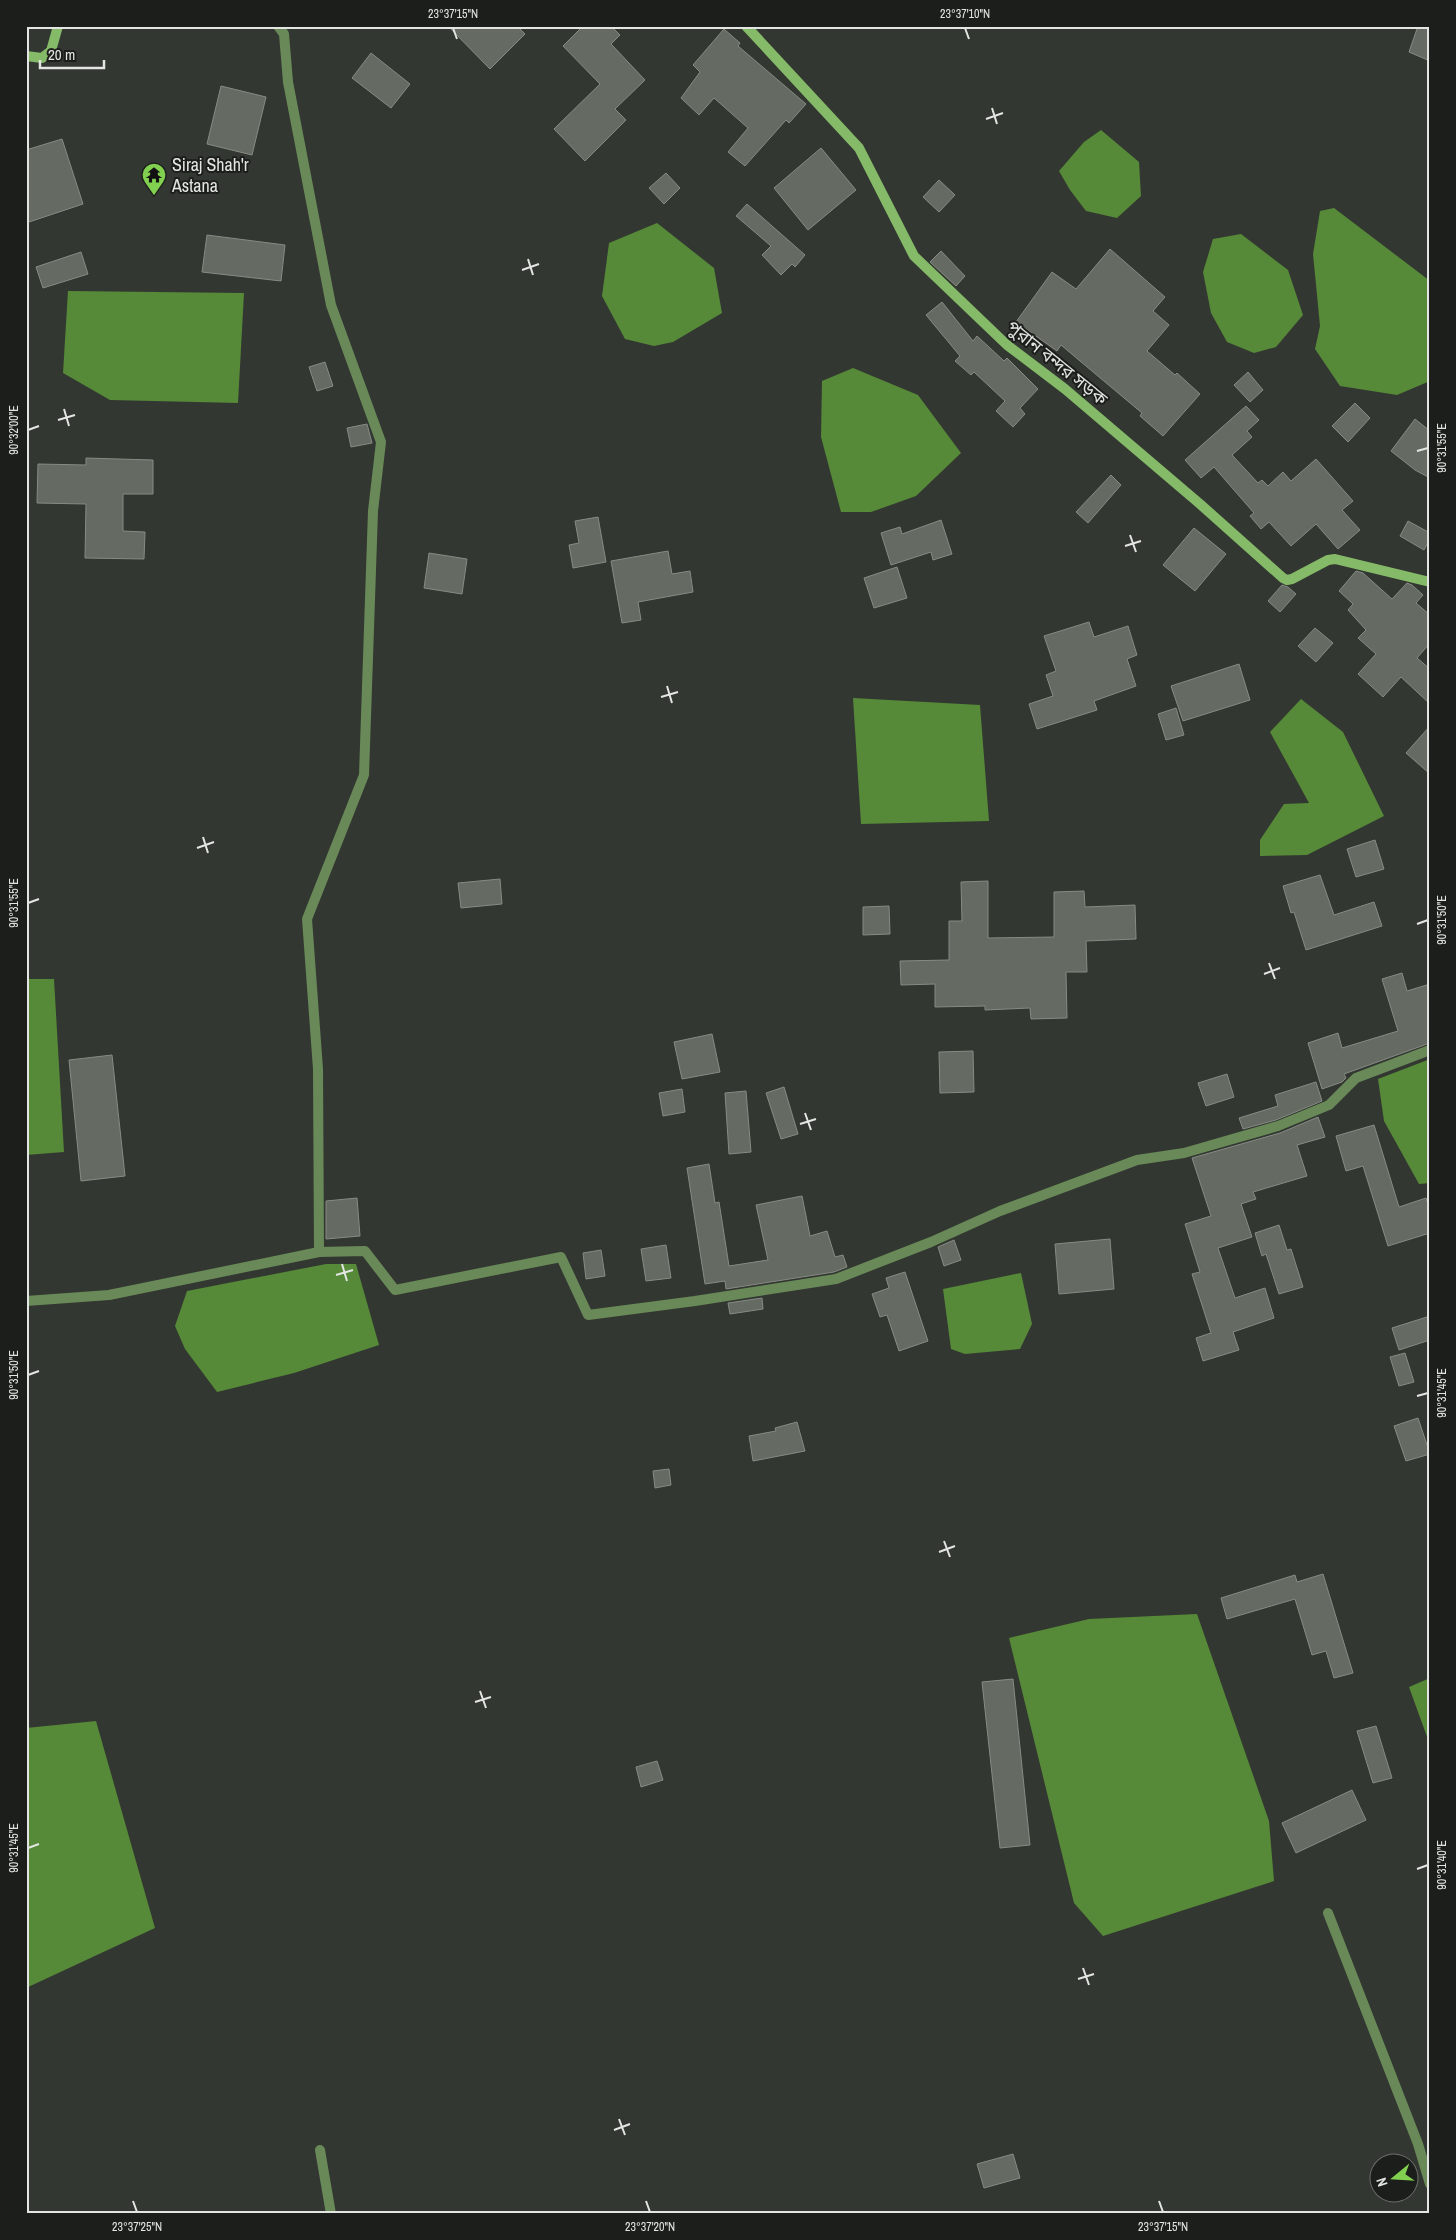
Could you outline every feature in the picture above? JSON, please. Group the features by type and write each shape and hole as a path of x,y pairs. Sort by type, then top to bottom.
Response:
{"street":[{"path":"26,56 42,58 51,51 58,26"},
{"path":"278,26 284,34 288,82 331,305 381,442 373,511 364,774 307,919 318,1069 319,1252"},
{"name":"পুরান বন্দর সড়ক","path":"746,26 859,148 914,256 1007,345 1088,408 1283,578 1287,580 1292,579 1335,558 1430,582"},
{"path":"26,1301 108,1295 319,1252 365,1252 394,1290 561,1257 588,1315 695,1301 836,1279 932,1242 1000,1211 1137,1160 1184,1153 1278,1126 1329,1105 1356,1078 1430,1050"},
{"path":"1328,1913 1418,2144 1430,2184"},
{"path":"320,2150 331,2214"}],"shaded area":[{"path":"1101,130 1139,162 1141,196 1117,218 1086,211 1070,190 1059,171 1084,142"},
{"path":"1334,208 1430,281 1430,381 1397,395 1340,386 1315,349 1320,326 1313,254 1320,211"},
{"path":"657,223 714,268 722,313 673,342 654,346 625,339 602,296 609,243"},
{"path":"1241,234 1288,270 1303,315 1276,347 1254,353 1227,342 1211,313 1203,272 1213,239"},
{"path":"68,291 244,293 238,403 110,400 63,373"},
{"path":"853,368 918,395 961,453 916,496 871,512 841,512 821,437 822,381"},
{"path":"853,698 980,705 989,821 861,824"},
{"path":"1301,699 1343,732 1384,816 1307,855 1260,856 1260,840 1284,804 1309,803 1270,732"},
{"path":"26,979 54,979 64,1152 26,1155"},
{"path":"1430,1059 1430,1183 1419,1184 1384,1121 1378,1079"},
{"path":"326,1264 356,1264 379,1345 294,1373 217,1392 185,1349 175,1326 187,1291"},
{"path":"1021,1273 1032,1324 1020,1349 965,1354 951,1349 943,1289"},
{"path":"1197,1614 1269,1821 1274,1881 1103,1936 1074,1903 1009,1638 1089,1619"},
{"path":"1430,1678 1430,1745 1409,1687"},
{"path":"96,1721 155,1928 26,1988 26,1728"}],"building":[{"path":"448,26 517,26 525,34 490,69"},
{"path":"583,26 611,26 620,35 611,44 645,80 615,109 626,120 585,161 554,129 600,84 563,46"},
{"path":"1418,26 1430,26 1430,61 1409,52"},
{"path":"724,29 740,43 738,46 806,104 789,123 786,120 745,166 728,152 748,128 714,98 699,115 681,98 700,72 693,65"},
{"path":"371,53 410,84 391,108 352,78"},
{"path":"221,86 266,97 252,155 207,144"},
{"path":"62,139 83,204 26,223 26,150"},
{"path":"821,148 856,190 808,230 774,188"},
{"path":"666,173 680,188 664,204 649,188"},
{"path":"939,180 955,195 939,212 923,197"},
{"path":"747,204 805,255 795,267 792,264 781,275 762,255 771,246 736,216"},
{"path":"207,235 285,245 281,281 202,272"},
{"path":"1110,249 1165,297 1153,311 1169,325 1147,351 1175,375 1177,373 1200,394 1163,436 1140,416 1142,413 1061,345 1057,351 1016,322 1052,272 1076,289"},
{"path":"941,251 965,276 956,286 930,262"},
{"path":"81,252 88,274 43,288 36,267"},
{"path":"942,302 973,341 977,336 1004,361 1007,358 1038,389 1020,408 1025,414 1013,427 996,411 1005,401 974,372 971,375 955,361 960,356 926,315"},
{"path":"325,362 333,386 317,391 309,367"},
{"path":"1248,372 1263,390 1250,402 1234,385"},
{"path":"1355,403 1370,418 1348,442 1332,426"},
{"path":"1246,406 1259,420 1247,431 1252,437 1232,455 1258,483 1262,480 1268,486 1283,472 1291,481 1316,459 1353,501 1342,510 1360,530 1338,549 1316,524 1291,546 1269,522 1261,529 1250,516 1254,513 1214,467 1201,478 1185,460"},
{"path":"1415,419 1430,431 1430,478 1415,470 1391,451"},
{"path":"367,424 372,443 351,447 347,428"},
{"path":"86,458 153,460 153,494 123,494 123,531 145,532 144,559 85,558 86,504 37,503 38,464 86,465"},
{"path":"1111,475 1121,485 1088,523 1076,512"},
{"path":"598,517 606,562 573,568 569,545 579,543 575,521"},
{"path":"941,520 952,554 933,560 931,552 891,565 881,533 900,527 902,534"},
{"path":"1408,521 1430,533 1430,539 1424,550 1400,536"},
{"path":"1194,528 1226,554 1195,591 1163,565"},
{"path":"668,551 672,574 690,571 693,592 638,602 641,620 622,623 611,561"},
{"path":"429,553 467,559 462,594 424,588"},
{"path":"897,567 907,598 874,608 864,578"},
{"path":"1356,571 1363,573 1392,599 1407,583 1423,595 1416,603 1430,615 1430,643 1417,658 1430,669 1430,704 1401,677 1383,697 1358,674 1376,654 1358,638 1366,630 1348,610 1353,604 1339,591"},
{"path":"1282,585 1288,587 1296,594 1280,612 1268,601"},
{"path":"1089,622 1094,637 1128,626 1137,655 1127,659 1136,686 1094,701 1097,710 1037,729 1029,704 1053,696 1046,675 1056,671 1044,636"},
{"path":"1315,628 1333,643 1316,662 1298,646"},
{"path":"1239,664 1250,700 1183,721 1171,686"},
{"path":"1176,708 1184,735 1166,740 1158,714"},
{"path":"1430,726 1430,774 1406,753"},
{"path":"1375,840 1384,869 1356,877 1347,849"},
{"path":"1320,875 1334,915 1374,902 1382,926 1306,950 1294,912 1291,913 1283,886"},
{"path":"500,879 502,904 461,908 458,883"},
{"path":"988,881 988,938 1054,937 1054,892 1084,891 1085,907 1135,905 1136,939 1086,941 1087,972 1066,972 1067,1018 1031,1019 1030,1008 985,1010 985,1006 935,1007 935,984 901,985 900,961 949,960 949,921 962,921 961,882"},
{"path":"889,906 890,934 863,935 863,907"},
{"path":"1402,973 1407,991 1430,984 1430,1043 1344,1074 1346,1078 1342,1082 1322,1089 1308,1043 1338,1033 1342,1048 1398,1031 1382,979"},
{"path":"712,1034 720,1072 682,1079 674,1042"},
{"path":"973,1051 974,1092 940,1093 939,1052"},
{"path":"112,1055 125,1176 81,1181 69,1060"},
{"path":"1227,1074 1234,1097 1206,1106 1198,1083"},
{"path":"1316,1082 1322,1101 1276,1120 1243,1129 1239,1118 1278,1106 1275,1095"},
{"path":"784,1087 798,1134 781,1139 766,1093"},
{"path":"682,1089 685,1112 663,1116 659,1093"},
{"path":"746,1091 751,1152 729,1154 725,1093"},
{"path":"1318,1117 1325,1137 1297,1145 1307,1176 1253,1192 1256,1199 1241,1204 1252,1237 1218,1248 1235,1298 1265,1288 1274,1318 1233,1332 1239,1350 1203,1361 1196,1338 1211,1333 1192,1274 1200,1272 1185,1224 1211,1216 1192,1158 1280,1133"},
{"path":"1374,1125 1399,1207 1426,1198 1430,1210 1430,1233 1388,1246 1363,1166 1346,1171 1336,1136"},
{"path":"709,1164 715,1203 719,1202 729,1266 768,1260 756,1205 802,1196 810,1236 827,1231 835,1257 843,1255 847,1267 834,1272 726,1289 725,1281 705,1284 687,1168"},
{"path":"357,1198 360,1236 326,1239 326,1201"},
{"path":"1279,1225 1287,1250 1291,1249 1303,1287 1279,1294 1266,1254 1262,1256 1255,1233"},
{"path":"1110,1239 1114,1289 1059,1294 1055,1244"},
{"path":"954,1240 961,1260 944,1266 938,1247"},
{"path":"666,1245 671,1278 646,1281 641,1249"},
{"path":"601,1250 605,1276 586,1279 583,1253"},
{"path":"905,1272 928,1341 899,1351 887,1315 880,1317 872,1294 889,1288 886,1278"},
{"path":"762,1298 763,1309 730,1314 728,1303"},
{"path":"1430,1316 1430,1340 1399,1350 1392,1328"},
{"path":"1405,1353 1414,1382 1399,1386 1390,1357"},
{"path":"1418,1418 1430,1454 1406,1461 1394,1426"},
{"path":"797,1422 805,1451 753,1461 749,1436 776,1431 775,1428"},
{"path":"669,1469 671,1485 655,1488 653,1471"},
{"path":"1323,1574 1353,1673 1334,1678 1326,1651 1312,1655 1295,1599 1227,1619 1221,1598 1295,1575 1297,1582"},
{"path":"1013,1679 1030,1845 1000,1848 982,1682"},
{"path":"1376,1726 1392,1778 1373,1783 1357,1731"},
{"path":"657,1761 663,1780 641,1787 636,1767"},
{"path":"1352,1790 1366,1820 1296,1853 1282,1823"},
{"path":"1013,2154 1020,2178 984,2188 977,2164"}],"place":[{"name":"Siraj Shah'r Astana","path":"154,196"}]}
